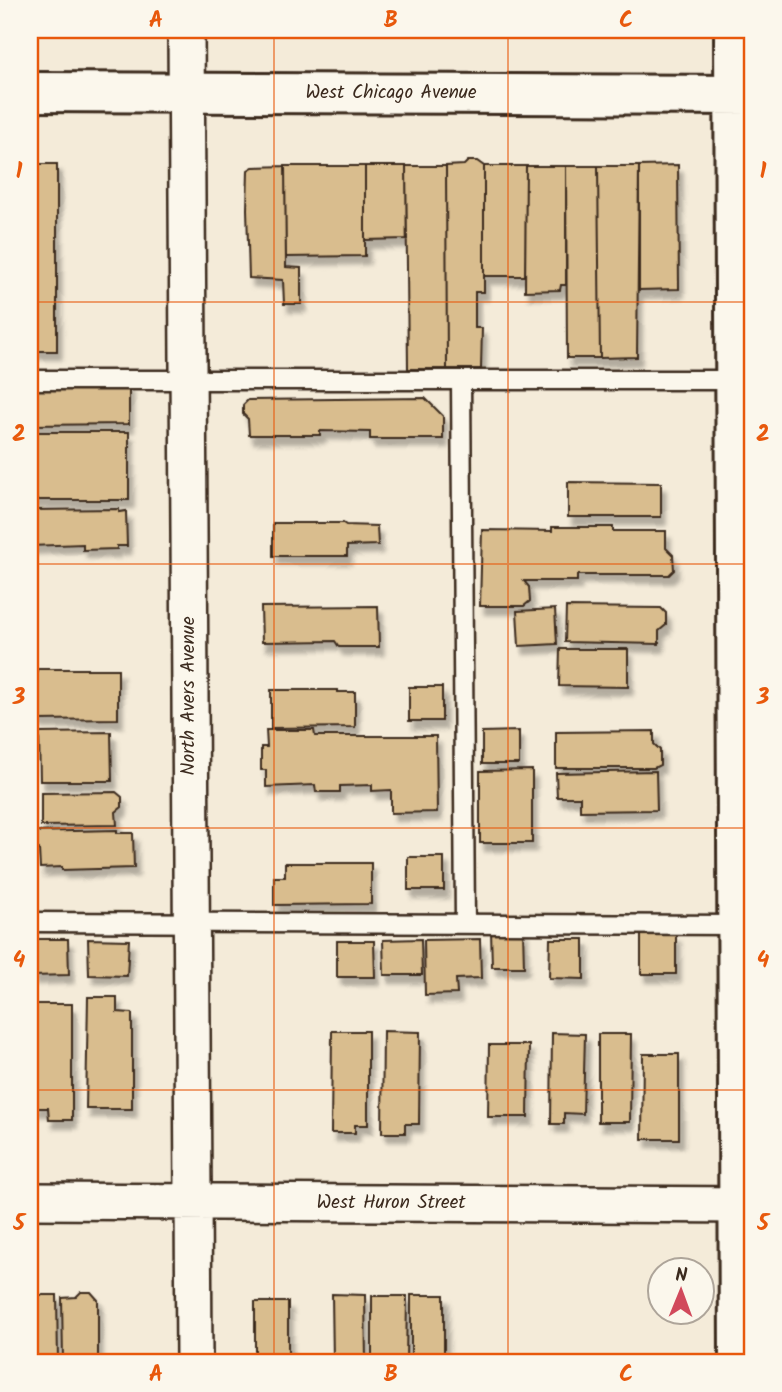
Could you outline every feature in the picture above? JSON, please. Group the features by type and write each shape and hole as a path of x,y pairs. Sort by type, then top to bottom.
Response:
{"street":[{"name":"North Avers Avenue","path":"186,30 194,1362"},
{"path":"734,30 743,95 744,210 745,1205 739,1362"},
{"name":"West Chicago Avenue","path":"30,92 743,95"},
{"name":"West Huron Street","path":"30,1201 745,1205"}],"lane":[{"path":"30,380 744,380"},
{"path":"461,380 466,924"},
{"path":"30,922 745,925"}],"building":[{"path":"468,161 477,161 484,166 484,292 475,292 475,328 482,328 481,369 447,369 446,166 464,165"},
{"path":"30,164 57,164 57,351 30,351"},
{"path":"678,165 679,289 639,290 639,166"},
{"path":"285,166 365,166 365,256 286,257"},
{"path":"285,166 286,267 301,268 301,304 284,304 283,280 249,278 248,170 253,167"},
{"path":"365,166 406,166 407,239 365,240"},
{"path":"406,166 446,166 447,369 408,369"},
{"path":"484,166 526,166 525,276 484,276"},
{"path":"526,166 566,166 566,285 561,285 560,290 525,291"},
{"path":"566,166 598,166 600,358 567,358"},
{"path":"598,166 639,166 637,357 600,358"},
{"path":"30,385 129,385 129,424 30,425"},
{"path":"425,398 443,416 443,439 370,439 370,432 320,431 320,435 249,435 248,419 243,414 243,405 248,400"},
{"path":"30,432 129,432 129,500 30,500"},
{"path":"568,482 661,483 661,517 568,517"},
{"path":"119,509 119,512 126,511 127,546 83,550 83,544 30,546 30,510"},
{"path":"273,523 377,526 378,545 347,546 347,556 273,556"},
{"path":"552,527 613,527 613,531 666,531 666,548 673,555 674,570 669,575 577,575 577,581 524,581 529,587 530,601 524,606 480,606 482,530 552,531"},
{"path":"378,606 379,647 339,647 335,641 262,642 261,607"},
{"path":"566,607 661,608 666,613 666,625 659,631 659,644 565,642"},
{"path":"555,609 557,644 519,646 517,611"},
{"path":"560,649 628,649 628,687 559,686"},
{"path":"37,669 118,669 118,719 38,720 37,717 30,717 30,683 36,683"},
{"path":"409,687 442,687 442,721 409,721"},
{"path":"271,690 355,692 355,727 271,728"},
{"path":"266,730 314,730 315,736 436,736 437,812 391,813 391,790 372,791 372,785 340,786 340,792 316,792 315,785 266,787 266,770 261,770 261,747 267,747"},
{"path":"519,731 519,764 482,764 482,732"},
{"path":"654,731 654,744 660,750 660,765 654,768 556,768 556,732"},
{"path":"111,732 112,781 40,781 39,733"},
{"path":"532,770 532,843 480,843 480,771"},
{"path":"656,771 657,810 580,811 580,797 557,797 556,773"},
{"path":"116,792 122,797 122,807 116,812 117,825 41,826 41,793"},
{"path":"117,830 117,833 133,833 134,868 40,868 39,849 30,850 30,832"},
{"path":"408,857 444,857 444,890 408,890"},
{"path":"285,863 371,863 371,904 274,905 274,877 285,877"},
{"path":"523,929 524,967 492,967 491,930"},
{"path":"641,934 676,935 676,974 641,974"},
{"path":"32,939 68,939 69,975 32,976"},
{"path":"88,939 129,940 127,976 89,975"},
{"path":"421,939 422,975 384,975 383,940"},
{"path":"480,939 481,978 456,979 457,994 425,995 424,940"},
{"path":"550,939 584,939 584,979 549,978"},
{"path":"337,941 374,941 375,977 337,977"},
{"path":"88,997 117,997 117,1012 132,1013 132,1109 86,1109"},
{"path":"35,1004 72,1004 72,1120 49,1120 48,1108 34,1108"},
{"path":"332,1031 368,1031 368,1125 355,1125 355,1133 331,1133"},
{"path":"383,1031 420,1032 419,1124 405,1124 405,1133 382,1133"},
{"path":"552,1033 585,1034 583,1114 564,1113 564,1124 551,1124"},
{"path":"598,1034 631,1034 630,1122 598,1122"},
{"path":"489,1045 529,1045 528,1117 488,1117"},
{"path":"643,1054 679,1054 679,1139 642,1139"},
{"path":"81,1292 91,1292 98,1300 98,1362 63,1362 62,1298 76,1297"},
{"path":"332,1294 365,1295 366,1362 333,1362"},
{"path":"30,1295 57,1295 58,1362 30,1362"},
{"path":"411,1295 444,1295 444,1362 411,1362"},
{"path":"372,1296 407,1296 406,1362 372,1362"},
{"path":"255,1302 288,1302 288,1362 255,1362"}]}
